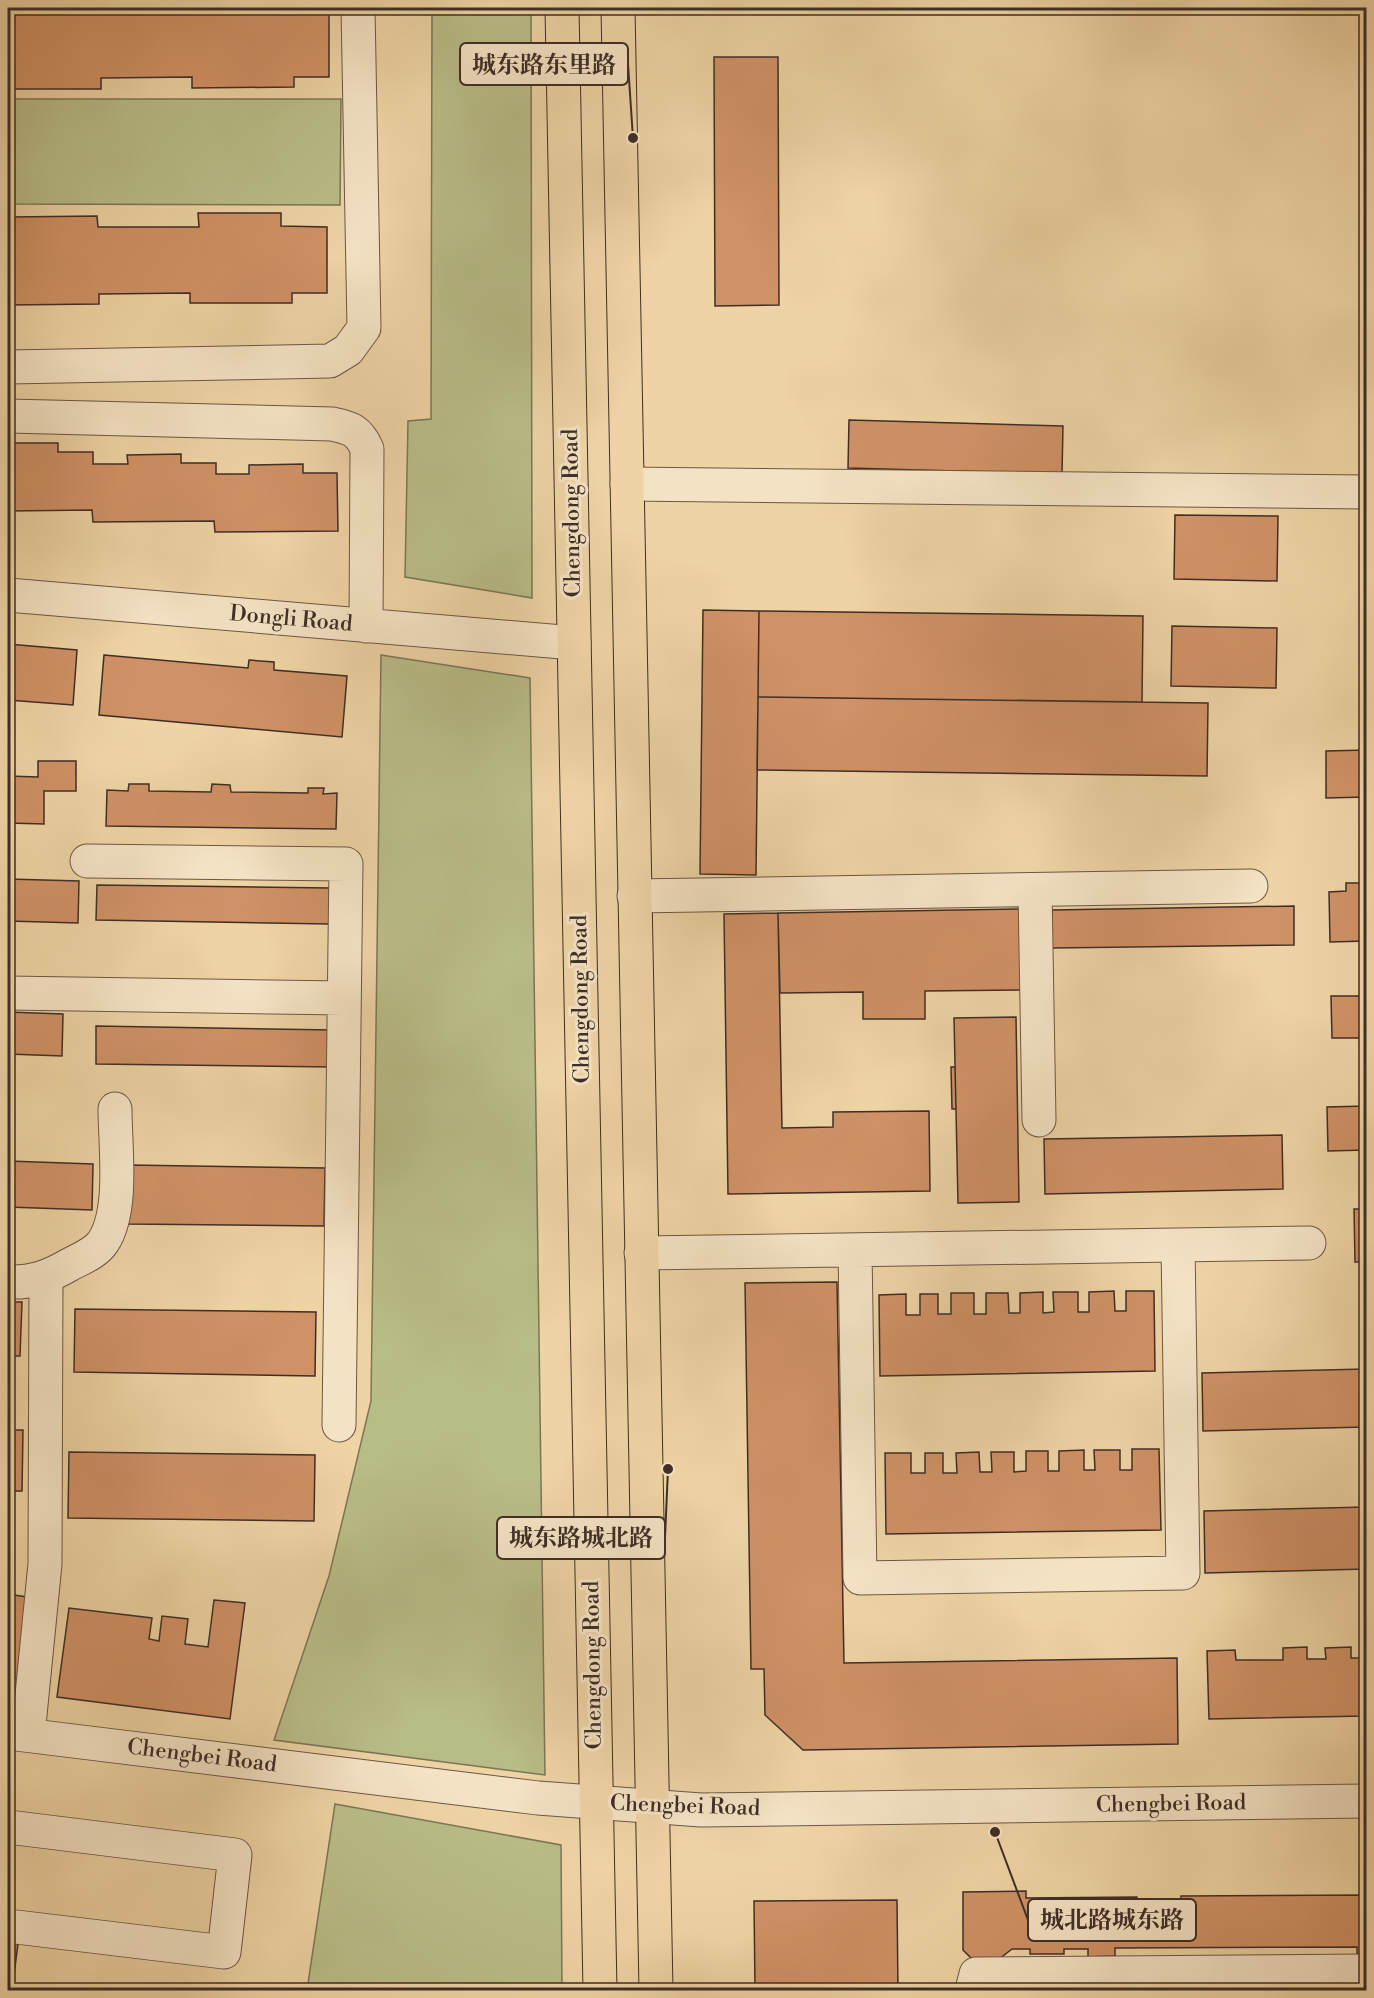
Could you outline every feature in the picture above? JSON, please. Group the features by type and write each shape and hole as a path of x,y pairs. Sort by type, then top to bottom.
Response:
{"main road":[{"name":"Chengdong Road","path":"562,8 600,1990"},
{"path":"618,8 656,1990"}],"street":[{"path":"8,367 330,361 348,350 363,328 358,8"},
{"path":"8,416 332,424 350,427 360,433 368,449 366,626"},
{"path":"627,484 1366,492"},
{"name":"Dongli Road","path":"8,595 574,643"},
{"path":"87,861 346,864 339,1425"},
{"path":"634,896 1251,886"},
{"path":"1035,890 1039,1120"},
{"path":"8,993 343,998"},
{"path":"8,1282 28,1283 45,1278 94,1251 103,1242 114,1217 115,1109"},
{"path":"641,1253 1309,1243"},
{"path":"855,1250 860,1578 1183,1573 1178,1245"},
{"path":"18,1734 45,1564 45,1278"},
{"name":"Chengbei Road","path":"18,1734 538,1798 701,1810 1366,1801"},
{"path":"8,1827 235,1855 224,1952 8,1926"},
{"path":"972,1990 976,1974 1366,1971"}],"green space":[{"path":"432,8 531,8 532,598 405,577 408,421 431,419"},
{"path":"8,99 341,99 340,205 8,204"},
{"path":"381,655 530,678 545,1775 274,1740 329,1576 371,1401"},
{"path":"335,1804 561,1845 562,1990 307,1990"},
{"path":"1366,1981 1366,1990 1004,1990 1004,1983"}],"building":[{"path":"13,8 100,8 99,12 200,11 200,8 329,11 329,77 294,77 294,87 192,88 192,77 101,78 101,89 10,89 8,12 13,12"},
{"path":"714,57 778,57 779,305 715,306"},
{"path":"198,213 281,213 281,226 327,227 327,293 292,293 292,303 190,303 190,293 99,294 99,304 8,305 10,217 97,216 98,227 199,227"},
{"path":"849,420 1063,426 1062,474 848,468"},
{"path":"8,443 58,443 58,452 93,452 93,464 128,464 127,455 181,454 181,463 216,463 216,474 249,474 249,465 303,464 303,473 337,473 338,531 215,532 214,521 93,522 92,510 8,511"},
{"path":"1175,515 1278,516 1277,581 1174,579"},
{"path":"703,610 759,611 756,875 700,874"},
{"path":"759,611 1143,616 1142,702 758,697"},
{"path":"1172,626 1277,628 1276,688 1171,686"},
{"path":"8,644 77,650 73,705 8,700"},
{"path":"104,655 248,668 249,660 274,662 274,670 347,676 342,737 99,715"},
{"path":"758,697 1208,703 1207,776 757,770"},
{"path":"1366,750 1366,797 1326,798 1326,751"},
{"path":"38,761 76,761 76,791 44,791 44,824 8,823 8,776 38,777"},
{"path":"129,784 149,784 149,791 211,792 212,784 230,785 231,792 308,793 308,788 324,788 323,794 337,793 336,829 106,826 107,790 128,791"},
{"path":"8,879 79,881 78,923 8,921"},
{"path":"1346,883 1366,883 1366,941 1330,942 1329,892 1346,891"},
{"path":"97,885 330,888 329,924 96,920"},
{"path":"1294,906 1294,945 1052,948 1052,910"},
{"path":"1020,909 1021,990 925,991 925,1019 863,1019 863,992 780,993 778,913"},
{"path":"778,913 782,1128 833,1127 833,1112 929,1111 930,1191 728,1194 724,914"},
{"path":"1331,996 1366,996 1366,1038 1332,1038"},
{"path":"8,1012 63,1014 62,1056 8,1054"},
{"path":"1016,1017 1019,1202 958,1203 954,1018"},
{"path":"96,1026 333,1030 333,1067 96,1064"},
{"path":"951,1067 955,1067 956,1109 952,1109"},
{"path":"1366,1106 1366,1150 1328,1151 1327,1107"},
{"path":"1282,1135 1283,1189 1045,1194 1044,1139"},
{"path":"8,1161 93,1164 92,1210 8,1207"},
{"path":"129,1165 325,1168 324,1226 128,1224"},
{"path":"1354,1209 1366,1209 1366,1262 1355,1262"},
{"path":"837,1282 844,1663 1177,1658 1178,1744 803,1750 765,1715 764,1669 751,1669 745,1283"},
{"path":"1114,1291 1115,1311 1126,1311 1126,1291 1154,1291 1155,1371 880,1376 879,1295 906,1294 906,1315 920,1315 920,1294 938,1294 938,1314 951,1314 951,1293 974,1293 974,1314 986,1314 986,1293 1008,1293 1009,1313 1020,1313 1020,1293 1043,1292 1043,1313 1054,1312 1053,1292 1078,1292 1078,1312 1089,1312 1089,1292"},
{"path":"8,1302 22,1302 20,1356 8,1356"},
{"path":"75,1309 316,1312 315,1376 74,1372"},
{"path":"1366,1369 1366,1427 1203,1431 1202,1373"},
{"path":"8,1430 23,1430 22,1491 8,1491"},
{"path":"1132,1449 1159,1449 1161,1530 886,1534 885,1453 911,1453 911,1473 925,1473 925,1453 943,1453 943,1473 957,1473 956,1453 979,1452 980,1472 992,1472 991,1452 1014,1452 1014,1472 1026,1471 1026,1451 1048,1451 1048,1471 1059,1471 1059,1451 1084,1450 1084,1470 1095,1470 1094,1450 1120,1450 1120,1470 1132,1470"},
{"path":"69,1452 315,1455 314,1521 68,1518"},
{"path":"1366,1507 1366,1569 1205,1573 1204,1511"},
{"path":"8,1594 33,1598 23,1679 8,1677"},
{"path":"214,1600 245,1603 230,1719 57,1697 69,1608 152,1618 149,1639 159,1641 162,1616 188,1619 185,1644 208,1647"},
{"path":"1307,1647 1307,1659 1326,1659 1325,1648 1351,1647 1351,1658 1366,1658 1366,1716 1209,1719 1207,1651 1235,1650 1236,1660 1283,1660 1283,1648"},
{"path":"1026,1891 1026,1898 1137,1897 1137,1905 1181,1905 1181,1896 1366,1895 1366,1954 1357,1954 1357,1947 1115,1948 1115,1956 1088,1957 1088,1949 1064,1949 1064,1954 1030,1954 1030,1949 1012,1949 999,1959 972,1959 963,1950 963,1892"},
{"path":"897,1900 898,1990 755,1990 754,1901"},
{"path":"8,1943 18,1944 12,1990 8,1990"}],"place":[{"name":"城东路东里路","path":"633,138"},
{"name":"城东路城北路","path":"668,1469"},
{"name":"城北路城东路","path":"995,1832"}]}
